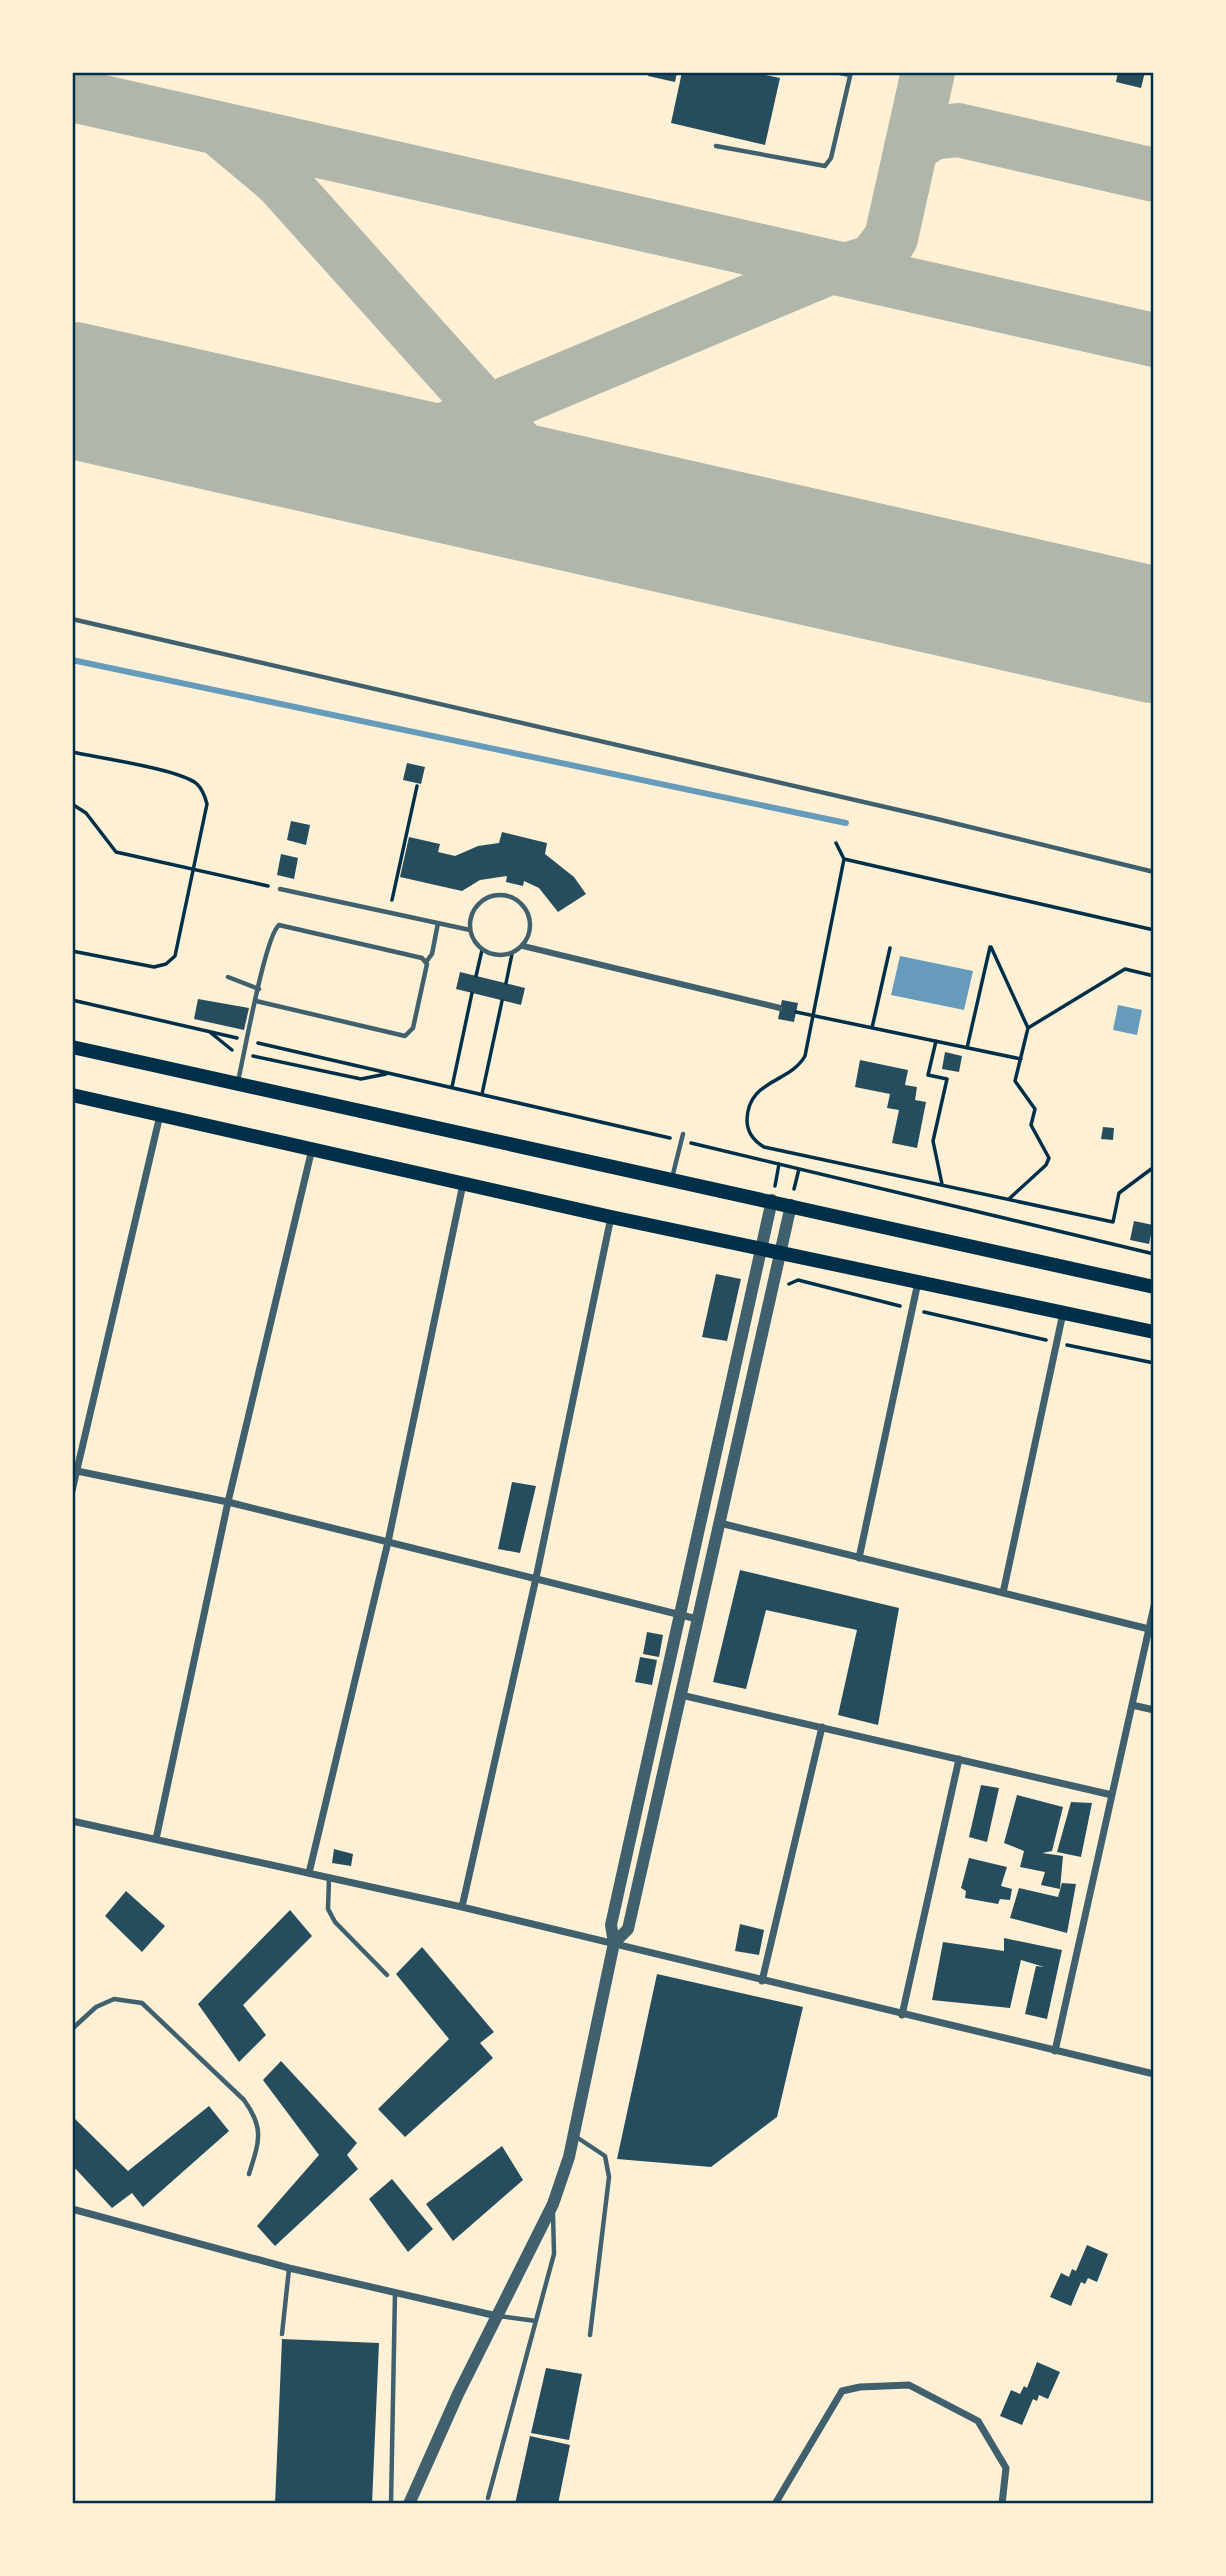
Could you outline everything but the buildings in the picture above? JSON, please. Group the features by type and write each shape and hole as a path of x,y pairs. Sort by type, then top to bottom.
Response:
{"main road":[{"path":"72,1047 772,1200 1154,1287"},
{"path":"72,1095 611,1217 1154,1332"}],"street":[{"path":"523,946 780,1008"},
{"path":"72,1491 74,1470 160,1115"},
{"path":"156,1839 228,1502 312,1149"},
{"path":"309,1873 388,1542 463,1183"},
{"path":"409,2504 458,2394 553,2204 573,2135 614,1943 611,1925 772,1200"},
{"path":"614,1943 628,1929 791,1205"},
{"path":"462,1907 536,1578 611,1217"},
{"path":"859,1558 918,1282"},
{"path":"1003,1593 1063,1312"},
{"path":"74,1470 228,1502 697,1619"},
{"path":"720,1523 1149,1629"},
{"path":"1055,2052 1154,1605"},
{"path":"681,1695 1112,1794"},
{"path":"1132,1705 1154,1710"},
{"path":"762,1981 821,1727"},
{"path":"902,2015 959,1759"},
{"path":"72,1821 462,1907 1154,2074"},
{"path":"72,2209 289,2268 497,2316"},
{"path":"775,2504 842,2391 860,2387 909,2385 978,2421 1006,2469 1002,2504"}],"lane":[{"path":"716,146 825,166 831,158 851,73 835,72"},
{"path":"72,619 933,818 1154,872"},
{"path":"281,889 470,930"},
{"path":"492,896 509,896 524,905 531,921 528,938 523,946 512,953 497,956 482,950 470,930 472,913 484,900 492,896"},
{"path":"256,1001 405,1036 413,1028 426,962 432,954 438,923"},
{"path":"238,1084 271,936 279,925 422,958 426,962"},
{"path":"228,977 259,989"},
{"path":"672,1178 683,1134"},
{"path":"329,1877 328,1909 331,1916 387,1975"},
{"path":"72,2029 96,2007 114,1999 142,2003 244,2100 256,2117 260,2140 249,2174"},
{"path":"573,2135 605,2157 609,2178 590,2334"},
{"path":"488,2498 554,2254 553,2204"},
{"path":"282,2334 289,2268"},
{"path":"391,2504 396,2293"},
{"path":"497,2316 536,2321"}],"path":[{"path":"72,752 177,775 195,783 204,792 207,804 175,956 166,964 154,967 72,951"},
{"path":"389,913 418,786"},
{"path":"72,804 86,813 116,852 256,883"},
{"path":"836,843 844,859 801,1063 765,1084 752,1098 747,1119 752,1137 764,1147 1113,1222 1119,1193 1154,1167"},
{"path":"844,859 1154,930"},
{"path":"967,1048 990,947 1028,1028 1016,1081 1035,1109 1031,1125 1049,1161 1009,1199"},
{"path":"872,1028 890,948"},
{"path":"476,976 482,950"},
{"path":"506,983 512,953"},
{"path":"1028,1028 1125,969 1154,976"},
{"path":"452,1087 472,993"},
{"path":"72,1000 681,1140 1154,1254"},
{"path":"482,1094 502,1001"},
{"path":"796,1012 1021,1059"},
{"path":"210,1031 234,1052 361,1079 390,1073"},
{"path":"936,1041 928,1075 947,1079 933,1141 942,1184"},
{"path":"772,1200 779,1164"},
{"path":"791,1205 799,1169"},
{"path":"773,1283 786,1285 799,1280 1056,1343 1154,1363"}],"water":[{"path":"900,956 973,971 964,1010 891,995"},
{"path":"1118,1005 1142,1010 1137,1035 1113,1030"}],"waterway":[{"path":"72,660 846,823"}],"taxiway":[{"path":"849,269 874,261 891,238 928,72"},
{"path":"72,95 1154,340"},
{"path":"911,147 932,133 958,130 1154,175"},
{"path":"224,133 280,180 550,481 585,506"},
{"path":"351,453 396,450 831,267"}],"runway":[{"path":"72,390 1154,635"}]}
